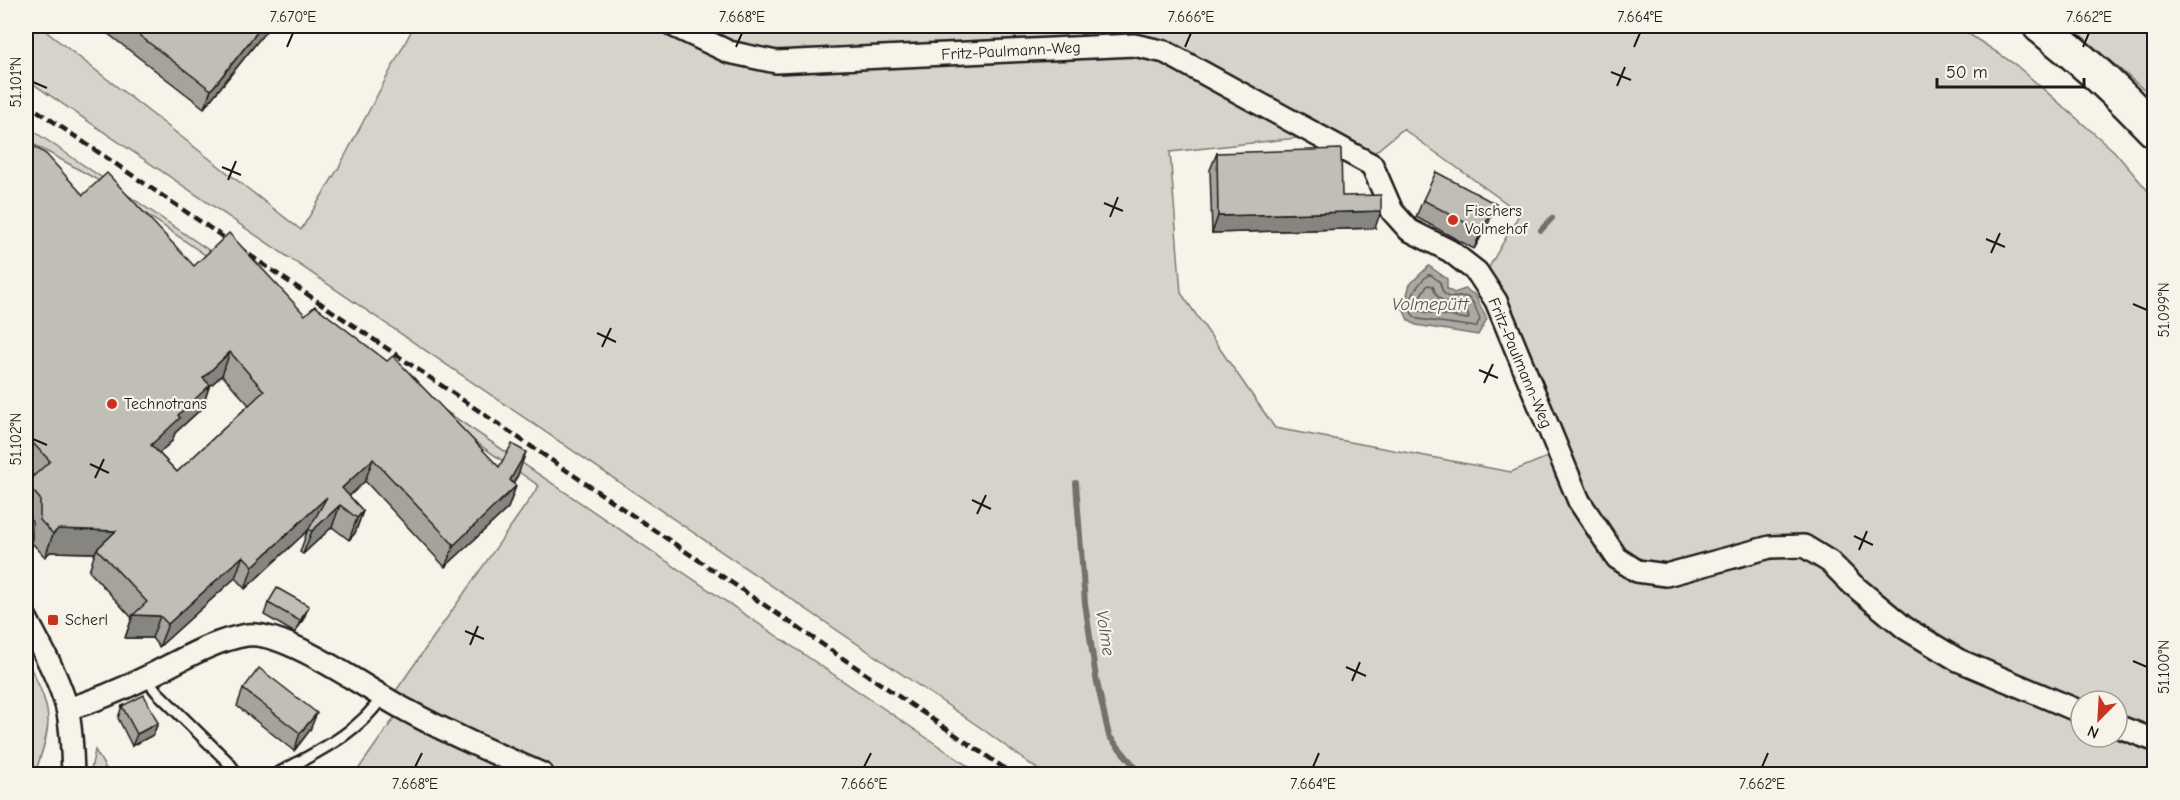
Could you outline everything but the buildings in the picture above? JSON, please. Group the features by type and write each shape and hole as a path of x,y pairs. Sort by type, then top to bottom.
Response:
{"main road":[{"path":"2040,26 2087,65 2154,130"}],"street":[{"name":"Fritz-Paulmann-Weg","path":"674,26 729,52 776,62 1134,45 1164,52 1372,165 1392,211 1409,230 1450,251 1478,272 1496,301 1579,501 1617,558 1637,571 1666,575 1770,547 1804,546 1830,562 1852,584 1905,628 1923,639 1958,660 2069,707"},
{"path":"26,618 54,673 67,709 72,737 73,774"},
{"path":"67,709 114,694 209,645 250,635 268,636 294,646 404,710 483,749 542,774"},
{"path":"2129,731 2154,740"},
{"path":"57,774 72,737"}],"lane":[{"path":"146,678 237,774"},
{"path":"277,774 346,733 371,714 382,697"}],"shaded area":[{"path":"26,26 39,26 301,230 338,169 414,26 655,26 702,48 737,59 799,51 738,44 681,26 1957,26 2016,65 2114,151 2154,198 2154,774 1044,774 981,728 26,79","holes":["1403,129 1520,213 1480,283 1552,455 1511,472 1275,428 1181,293 1170,152 1324,135 1368,158"]},
{"path":"2069,26 2154,26 2154,98"},
{"path":"26,126 979,774 564,774 489,742 393,695 539,486 94,178 26,140"},
{"path":"26,659 46,705 48,720 47,734 35,774 26,774"},
{"path":"397,714 520,774 355,774"},
{"path":"95,750 109,774 90,774"}],"water":[{"name":"Volmepütt","path":"1429,266 1447,279 1447,289 1454,293 1465,289 1475,295 1487,319 1478,335 1416,325 1408,320 1403,309 1410,284"}],"waterway":[{"name":"Volme","path":"1083,33 1086,26"},
{"name":"Volme","path":"1541,230 1552,218"},
{"name":"Volme","path":"1076,483 1085,603 1096,678 1109,736 1141,774"}],"railway":[{"path":"26,103 1013,774"}],"place":[{"name":"Fischers Volmehof","path":"1453,220"},
{"name":"Technotrans","path":"112,404"},
{"name":"Scherl","path":"53,620"}]}
